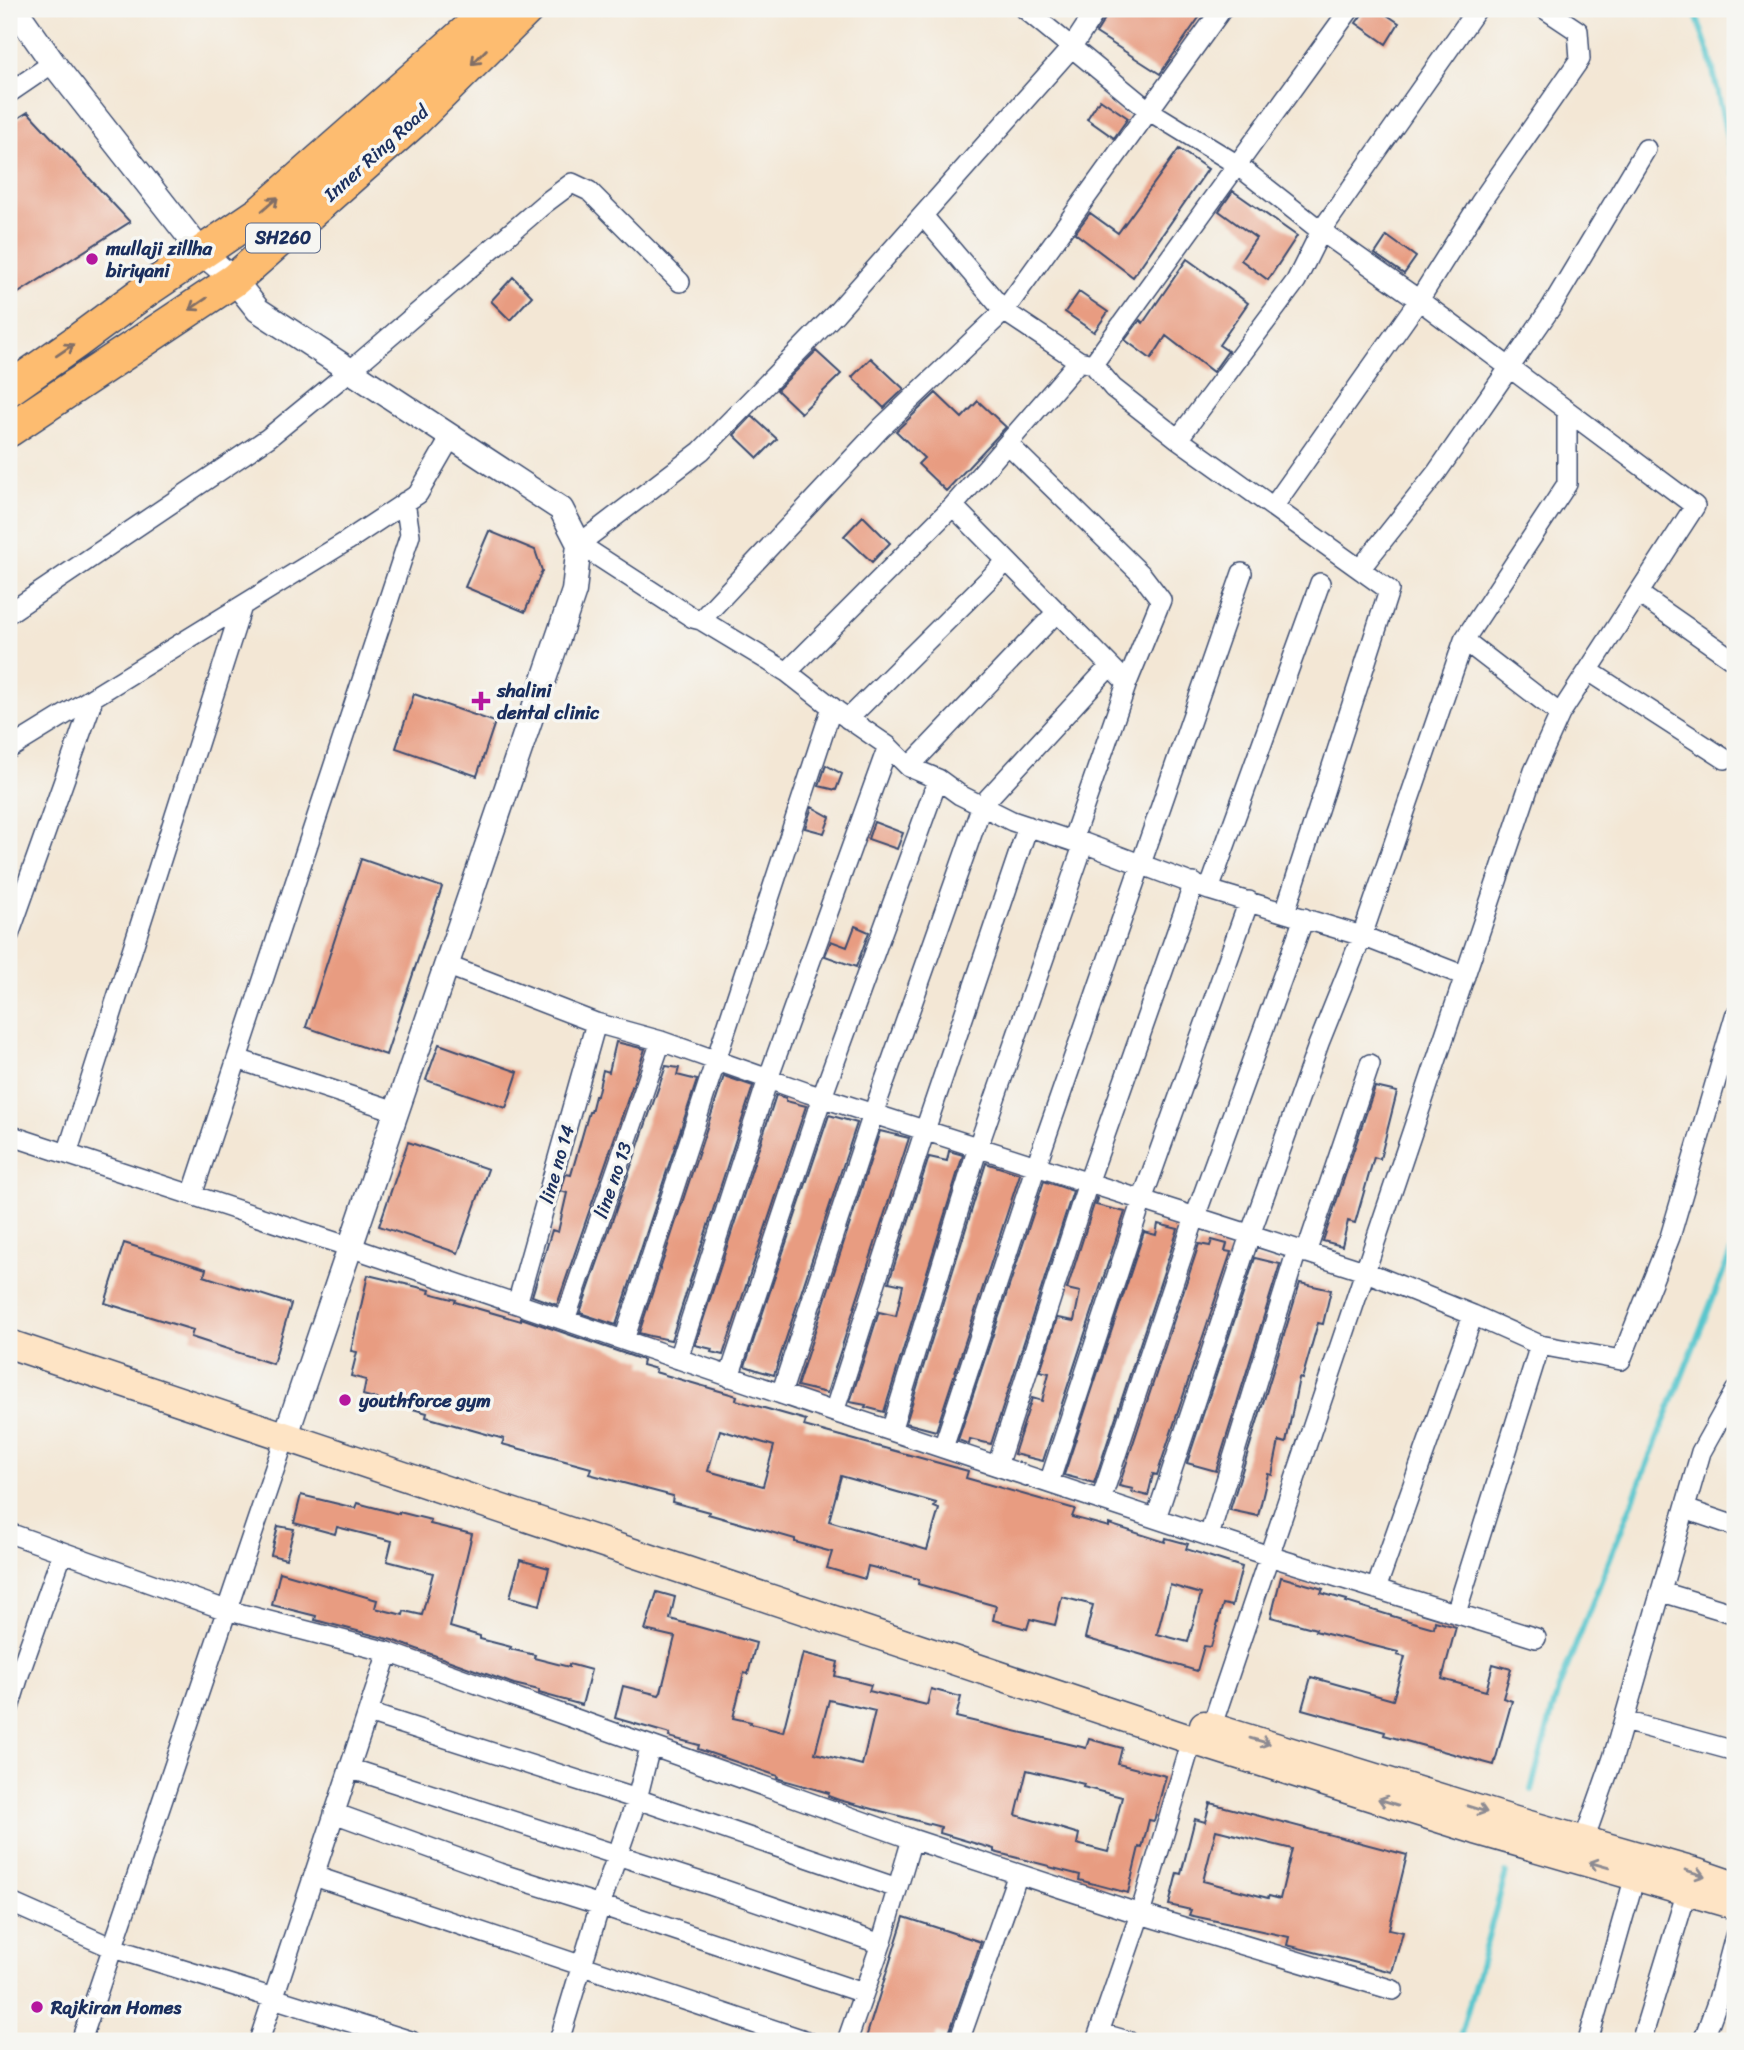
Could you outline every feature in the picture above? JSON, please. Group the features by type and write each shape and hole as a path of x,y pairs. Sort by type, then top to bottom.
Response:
{"highway":[{"name":"Inner Ring Road","path":"9,389 145,290 260,212 492,9"},
{"name":"Inner Ring Road","path":"9,430 234,280 414,121 527,9"}],"main road":[{"path":"9,1328 85,1350 288,1430"},
{"path":"9,1344 288,1430 1203,1738 1512,1830 1635,1876 1735,1905"},
{"path":"1512,1830 1584,1840 1735,1886"}],"street":[{"path":"15,9 53,63 202,253 234,280 258,310 561,509 579,544 693,618 701,620 787,672 888,746 909,767 938,779 982,805 1028,826 1202,886 1362,936 1465,976"},
{"path":"1025,9 1148,110 1237,164 1321,231 1419,300 1696,506 1560,714 1534,771 1269,1556 1098,2037 1128,2041"},
{"path":"81,2041 574,591 579,544 701,451 836,313 1072,47 1097,9"},
{"path":"701,620 881,428 1004,311 1222,9"},
{"path":"787,672 953,506 1086,363 1350,9"},
{"path":"1178,439 1296,281 1321,231 1476,9"},
{"path":"1273,508 1419,300 1479,203 1580,59 1578,31 1545,9"},
{"path":"9,93 53,63"},
{"path":"1360,569 1437,472 1550,309 1646,149"},
{"path":"9,613 268,438 572,183 589,191 680,282"},
{"path":"923,216 1004,311 1086,363 1178,439 1389,590 1285,912"},
{"path":"1156,1518 1250,1235 1362,936 1464,640 1567,484 1567,411"},
{"path":"9,749 243,606 418,494 451,437"},
{"path":"891,1431 978,1147 1127,683 1161,600 1142,575 1008,444"},
{"path":"192,1195 410,535 405,502"},
{"path":"953,506 1127,683"},
{"path":"624,1340 715,1060 840,713 1007,561"},
{"path":"943,1448 1036,1166 1242,573"},
{"path":"997,1466 1088,1183 1320,583"},
{"path":"1639,594 1735,661"},
{"path":"66,1154 243,606"},
{"path":"909,767 1056,613"},
{"path":"1464,640 1560,714"},
{"path":"781,1394 873,1114 982,805 1110,666"},
{"path":"1589,671 1725,759"},
{"path":"9,935 93,699"},
{"path":"678,1359 768,1079 888,746"},
{"path":"730,1377 822,1097 938,779"},
{"path":"834,1412 925,1130 1028,826"},
{"path":"1049,1483 1142,1200 1249,901"},
{"path":"1101,1500 1195,1217 1304,918"},
{"path":"446,965 596,1023 661,1041 873,1114 1364,1271 1541,1345 1621,1360 1670,1237 1735,1016"},
{"name":"line no 14","path":"517,1304 596,1023"},
{"name":"line no 13","path":"565,1320 661,1041"},
{"path":"237,1059 396,1111"},
{"path":"1209,1536 1302,1251 1370,1063"},
{"path":"9,1135 1269,1556 1536,1638"},
{"path":"1376,1589 1474,1315"},
{"path":"1456,1613 1541,1345"},
{"path":"1584,1840 1624,1721 1701,1452 1735,1391"},
{"path":"1685,1509 1735,1526"},
{"path":"9,1533 226,1610 388,1652 912,1839 1140,1914 1393,1990"},
{"path":"9,1709 62,1554"},
{"path":"1662,1592 1735,1614"},
{"path":"259,2041 388,1652"},
{"path":"368,1713 637,1799 897,1888"},
{"path":"1624,1721 1735,1751"},
{"path":"559,2041 600,1905 637,1799 650,1747"},
{"path":"349,1768 619,1855 881,1944"},
{"path":"334,1813 499,1873 863,1993"},
{"path":"847,2041 881,1944 912,1839"},
{"path":"959,2041 1018,1874"},
{"path":"314,1876 807,2041"},
{"path":"1588,2041 1635,1876"},
{"path":"1641,2041 1687,1891"},
{"path":"9,1902 113,1948 411,2041"},
{"path":"1703,2041 1718,2000 1735,1936"}],"building":[{"path":"1111,9 1205,9 1160,74 1096,33"},
{"path":"1366,9 1378,9 1399,23 1386,44 1356,23"},
{"path":"1100,99 1128,118 1114,138 1087,119"},
{"path":"28,112 130,222 9,299 9,124"},
{"path":"1179,149 1208,169 1133,277 1075,233 1090,213 1118,233"},
{"path":"1233,191 1297,236 1268,280 1241,260 1256,238 1219,211"},
{"path":"1387,236 1416,257 1404,274 1375,254"},
{"path":"1187,259 1248,303 1219,345 1228,351 1213,372 1166,336 1151,359 1125,340 1140,320 1143,323"},
{"path":"513,277 532,296 510,320 491,301"},
{"path":"1079,292 1108,312 1094,332 1065,312"},
{"path":"816,351 841,374 801,413 777,390"},
{"path":"871,358 904,389 884,408 852,377"},
{"path":"936,393 962,418 978,401 1006,427 946,491 918,464 924,458 896,431"},
{"path":"752,416 777,439 758,458 734,435"},
{"path":"863,516 890,543 872,562 844,536"},
{"path":"489,531 535,550 542,571 525,612 465,587"},
{"path":"414,694 495,722 477,776 396,748"},
{"path":"826,765 842,774 836,790 819,786"},
{"path":"812,807 830,817 824,833 805,828"},
{"path":"874,822 903,833 897,849 868,839"},
{"path":"361,859 442,887 386,1055 306,1027"},
{"path":"855,926 869,932 856,967 825,956 831,941 847,947"},
{"path":"616,1042 645,1049 557,1305 532,1296 552,1230 558,1232 567,1193 561,1191 566,1174 571,1175 603,1070 609,1072"},
{"path":"439,1044 518,1072 506,1108 426,1080"},
{"path":"666,1066 679,1068 677,1075 697,1080 616,1325 580,1313"},
{"path":"724,1076 753,1086 671,1340 639,1333"},
{"path":"1375,1087 1397,1092 1380,1159 1374,1157 1355,1223 1348,1221 1342,1246 1323,1241"},
{"path":"776,1095 786,1098 786,1101 806,1106 723,1355 695,1345"},
{"path":"829,1115 857,1123 774,1375 745,1366"},
{"path":"880,1131 909,1138 827,1393 797,1386"},
{"path":"408,1142 488,1169 458,1253 379,1226"},
{"path":"949,1151 963,1155 884,1412 850,1402 879,1312 896,1316 903,1285 889,1282 929,1157 947,1161"},
{"path":"986,1163 1020,1174 936,1431 906,1423"},
{"path":"1044,1181 1073,1191 991,1444 970,1439 969,1444 958,1440"},
{"path":"1096,1198 1096,1205 1125,1212 1043,1461 1014,1454 1032,1398 1042,1401 1049,1373 1040,1371 1057,1318 1074,1321 1080,1292 1067,1289"},
{"path":"1158,1224 1178,1229 1094,1483 1064,1475 1144,1232 1156,1235"},
{"path":"1212,1240 1227,1244 1225,1251 1231,1252 1157,1475 1153,1474 1148,1496 1132,1492 1133,1489 1119,1486 1199,1244 1210,1246"},
{"path":"124,1243 206,1269 204,1276 291,1304 273,1364 191,1337 193,1330 105,1303"},
{"path":"1255,1258 1280,1264 1216,1471 1187,1463"},
{"path":"368,1275 430,1290 429,1293 456,1300 455,1302 521,1321 521,1318 643,1360 642,1365 656,1369 655,1372 737,1396 736,1400 806,1420 804,1426 968,1471 966,1478 1075,1509 1072,1517 1109,1527 1109,1524 1165,1542 1166,1538 1188,1544 1186,1549 1242,1567 1232,1606 1223,1604 1211,1647 1204,1646 1197,1671 1085,1638 1093,1605 1062,1597 1055,1625 1030,1619 1027,1629 993,1620 996,1606 918,1584 919,1579 868,1566 865,1579 827,1568 832,1552 672,1502 673,1496 589,1474 591,1468 502,1444 504,1439 426,1417 427,1413 363,1395 366,1380 351,1376 357,1352 351,1351","holes":["720,1430 774,1446 763,1486 708,1471","841,1476 936,1503 934,1507 939,1509 927,1550 829,1521","1170,1585 1201,1594 1188,1642 1157,1634"]},
{"path":"1300,1283 1331,1290 1323,1324 1318,1323 1302,1379 1299,1378 1286,1443 1279,1441 1272,1475 1268,1474 1258,1516 1230,1510"},
{"path":"301,1495 355,1508 357,1503 399,1512 431,1520 430,1524 472,1534 450,1627 511,1647 510,1649 535,1655 534,1658 591,1670 582,1705 539,1693 539,1690 514,1684 392,1640 315,1620 316,1616 272,1605 280,1572 377,1600 375,1608 403,1615 404,1611 422,1615 433,1573 387,1561 392,1541 337,1527 335,1534 294,1523"},
{"path":"278,1526 294,1529 286,1559 271,1555"},
{"path":"520,1560 549,1568 540,1605 510,1597"},
{"path":"1281,1577 1323,1589 1321,1593 1402,1619 1434,1628 1435,1621 1456,1627 1442,1679 1486,1691 1493,1664 1511,1669 1503,1698 1512,1701 1494,1765 1302,1709 1311,1677 1393,1700 1405,1657 1397,1655 1398,1652 1271,1617"},
{"path":"657,1592 675,1597 670,1619 756,1643 748,1674 744,1673 733,1718 751,1722 750,1724 783,1732 803,1653 838,1662 835,1676 871,1685 869,1691 927,1705 931,1689 961,1697 956,1717 1086,1748 1089,1739 1122,1748 1118,1764 1166,1776 1154,1821 1149,1820 1142,1848 1139,1847 1128,1893 1079,1880 1080,1875 994,1852 994,1849 940,1833 941,1827 839,1800 828,1796 829,1793 777,1778 778,1776 698,1749 699,1745 669,1737 670,1734 615,1718 623,1686 659,1695 661,1692 675,1637 645,1630","holes":["829,1700 875,1711 862,1765 815,1753","1027,1770 1084,1784 1083,1787 1122,1797 1108,1852 1077,1844 1079,1834 1016,1815"]},
{"path":"1210,1803 1407,1855 1389,1929 1403,1932 1392,1972 1287,1945 1289,1937 1189,1915 1191,1910 1169,1905 1177,1873 1181,1874 1195,1819 1205,1822","holes":["1216,1830 1292,1849 1280,1899 1203,1881"]},
{"path":"904,1917 981,1942 948,2036 937,2032 935,2041 865,2041"}],"waterway":[{"path":"1694,9 1710,56 1735,174"},
{"path":"1531,1790 1558,1690 1735,1242"},
{"path":"1459,2041 1506,1873"}],"place":[{"name":"mullaji zillha biriyani","path":"92,259"},
{"name":"shalini dental clinic","path":"481,701"},
{"name":"youthforce gym","path":"345,1400"},
{"name":"Rajkiran Homes","path":"37,2007"}]}
